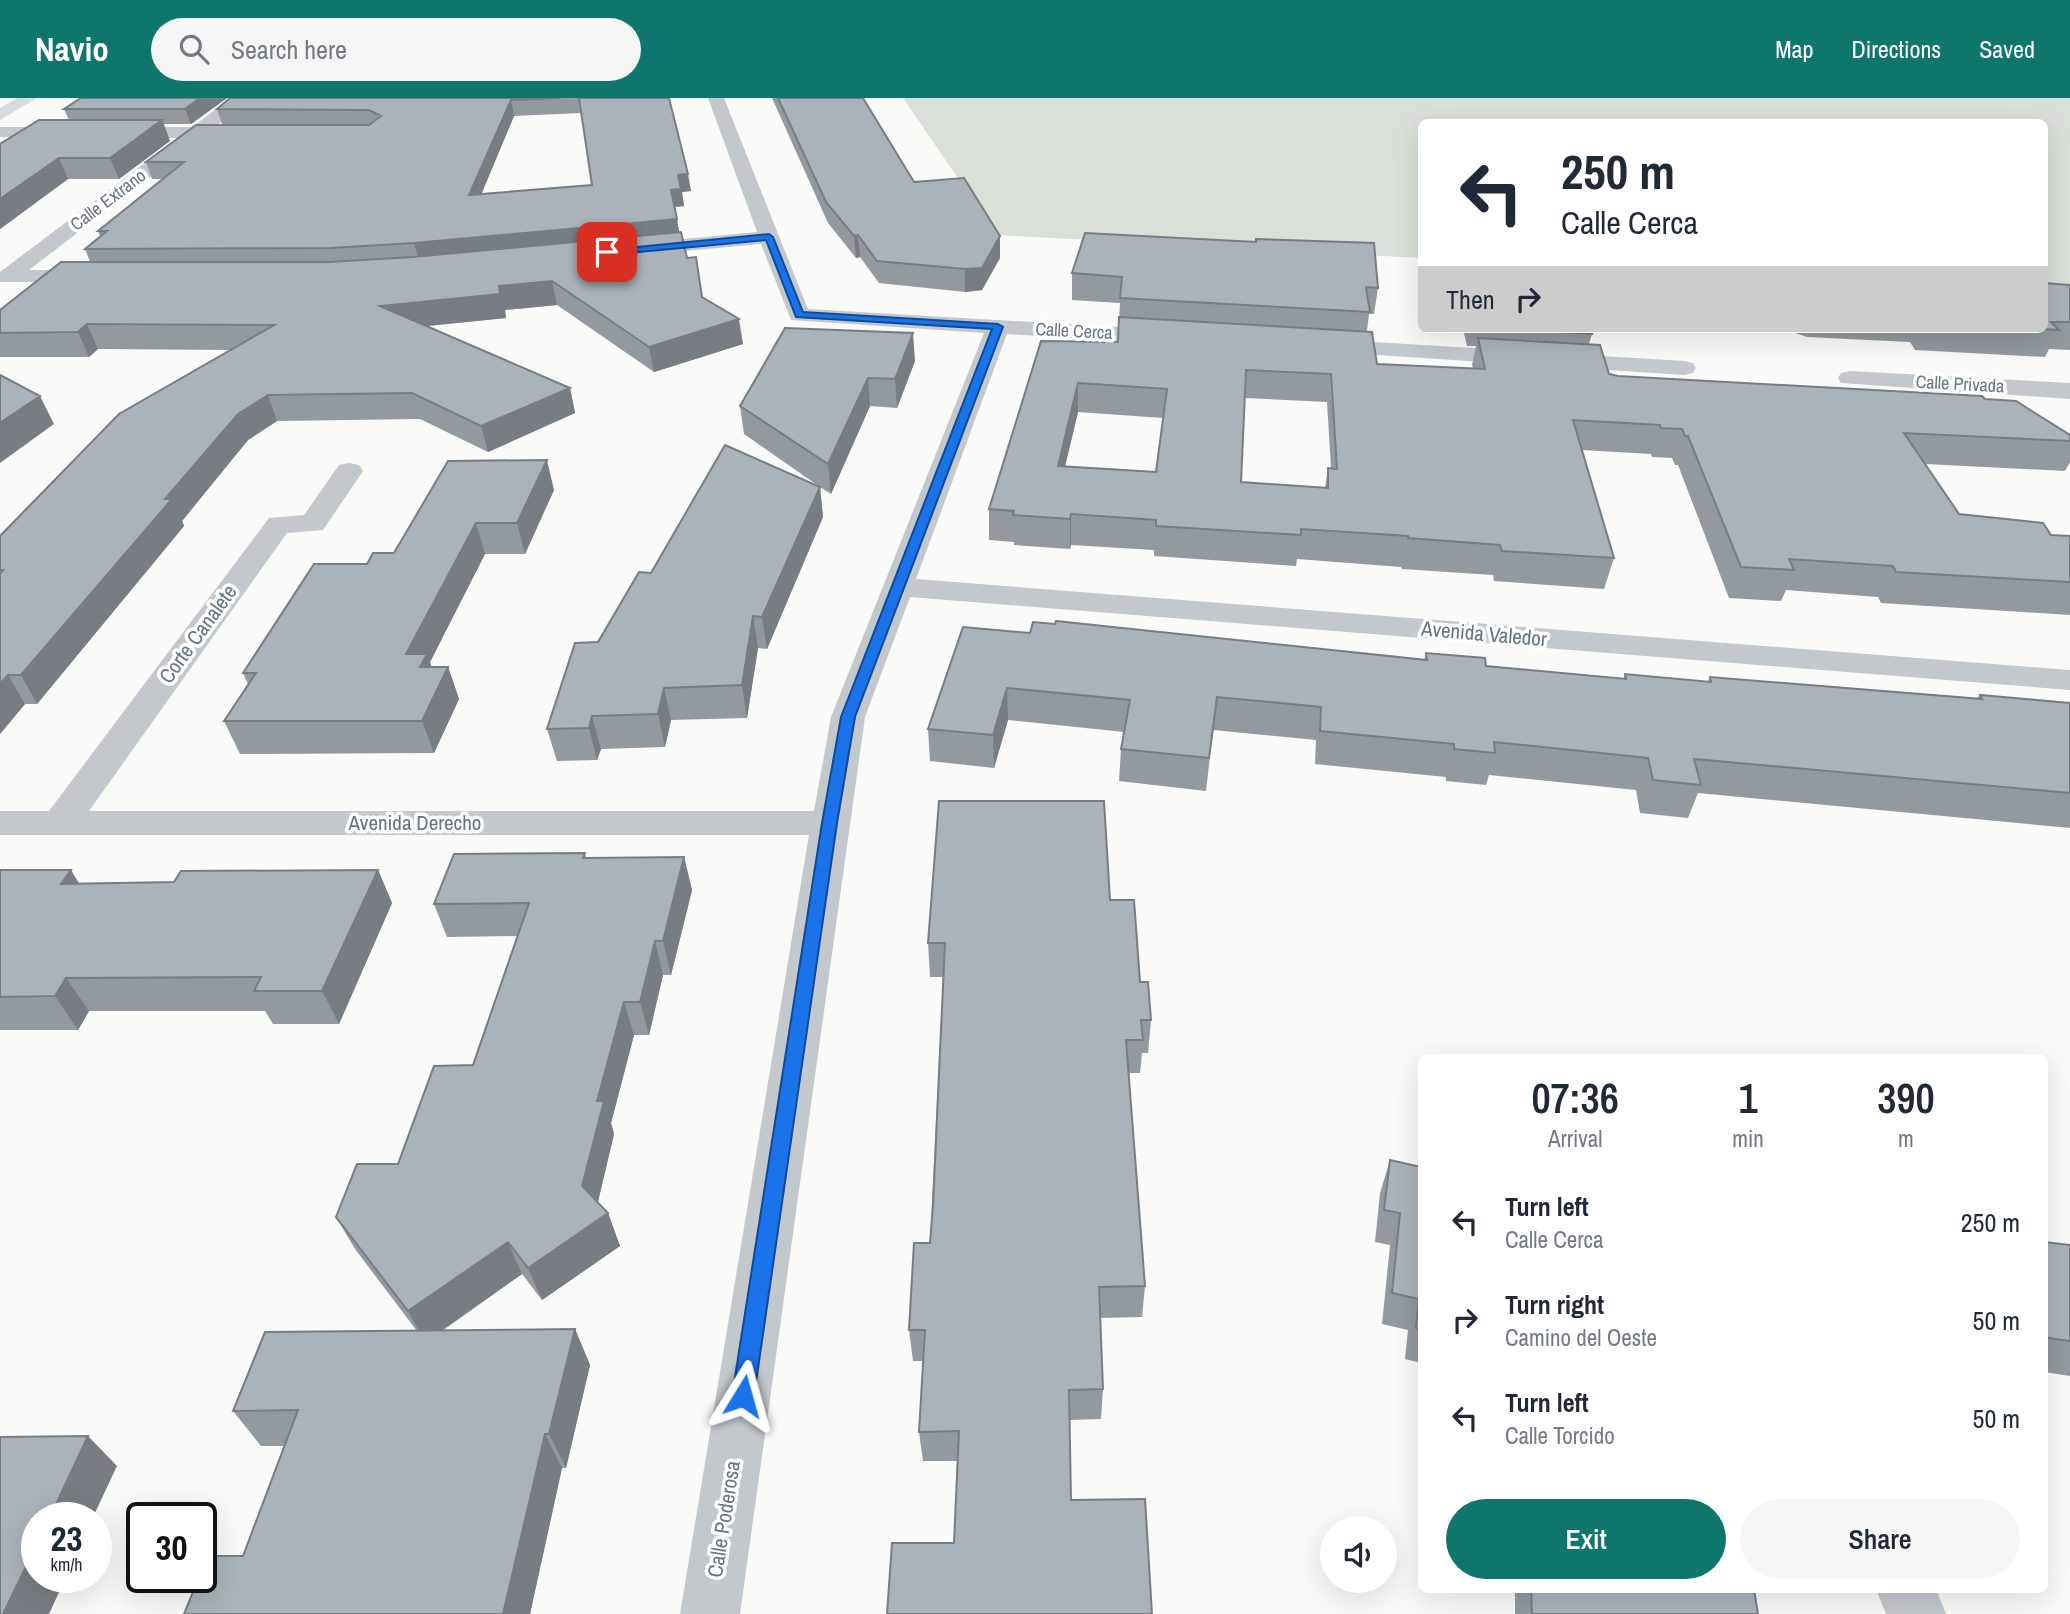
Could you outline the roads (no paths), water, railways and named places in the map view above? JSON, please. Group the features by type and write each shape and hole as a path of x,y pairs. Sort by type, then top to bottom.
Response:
{"main road":[{"path":"0,115 29,98"}],"street":[{"name":"Calle Extrano","path":"117,277 7,277 243,98"},
{"path":"607,252 769,237 716,98"},
{"path":"0,132 251,133"},
{"name":"Calle Cerca","path":"769,237 799,315 1190,338"},
{"name":"Calle Poderosa","path":"710,1614 848,717 998,327"},
{"path":"1300,345 1684,368"},
{"name":"Calle Privada","path":"1850,378 2070,391"},
{"name":"Corte Canalete","path":"60,823 279,524 313,524 349,471"},
{"name":"Avenida Valedor","path":"897,587 2070,680"},
{"name":"Avenida Derecho","path":"0,823 830,823"},
{"path":"1908,1593 1916,1614"}]}
